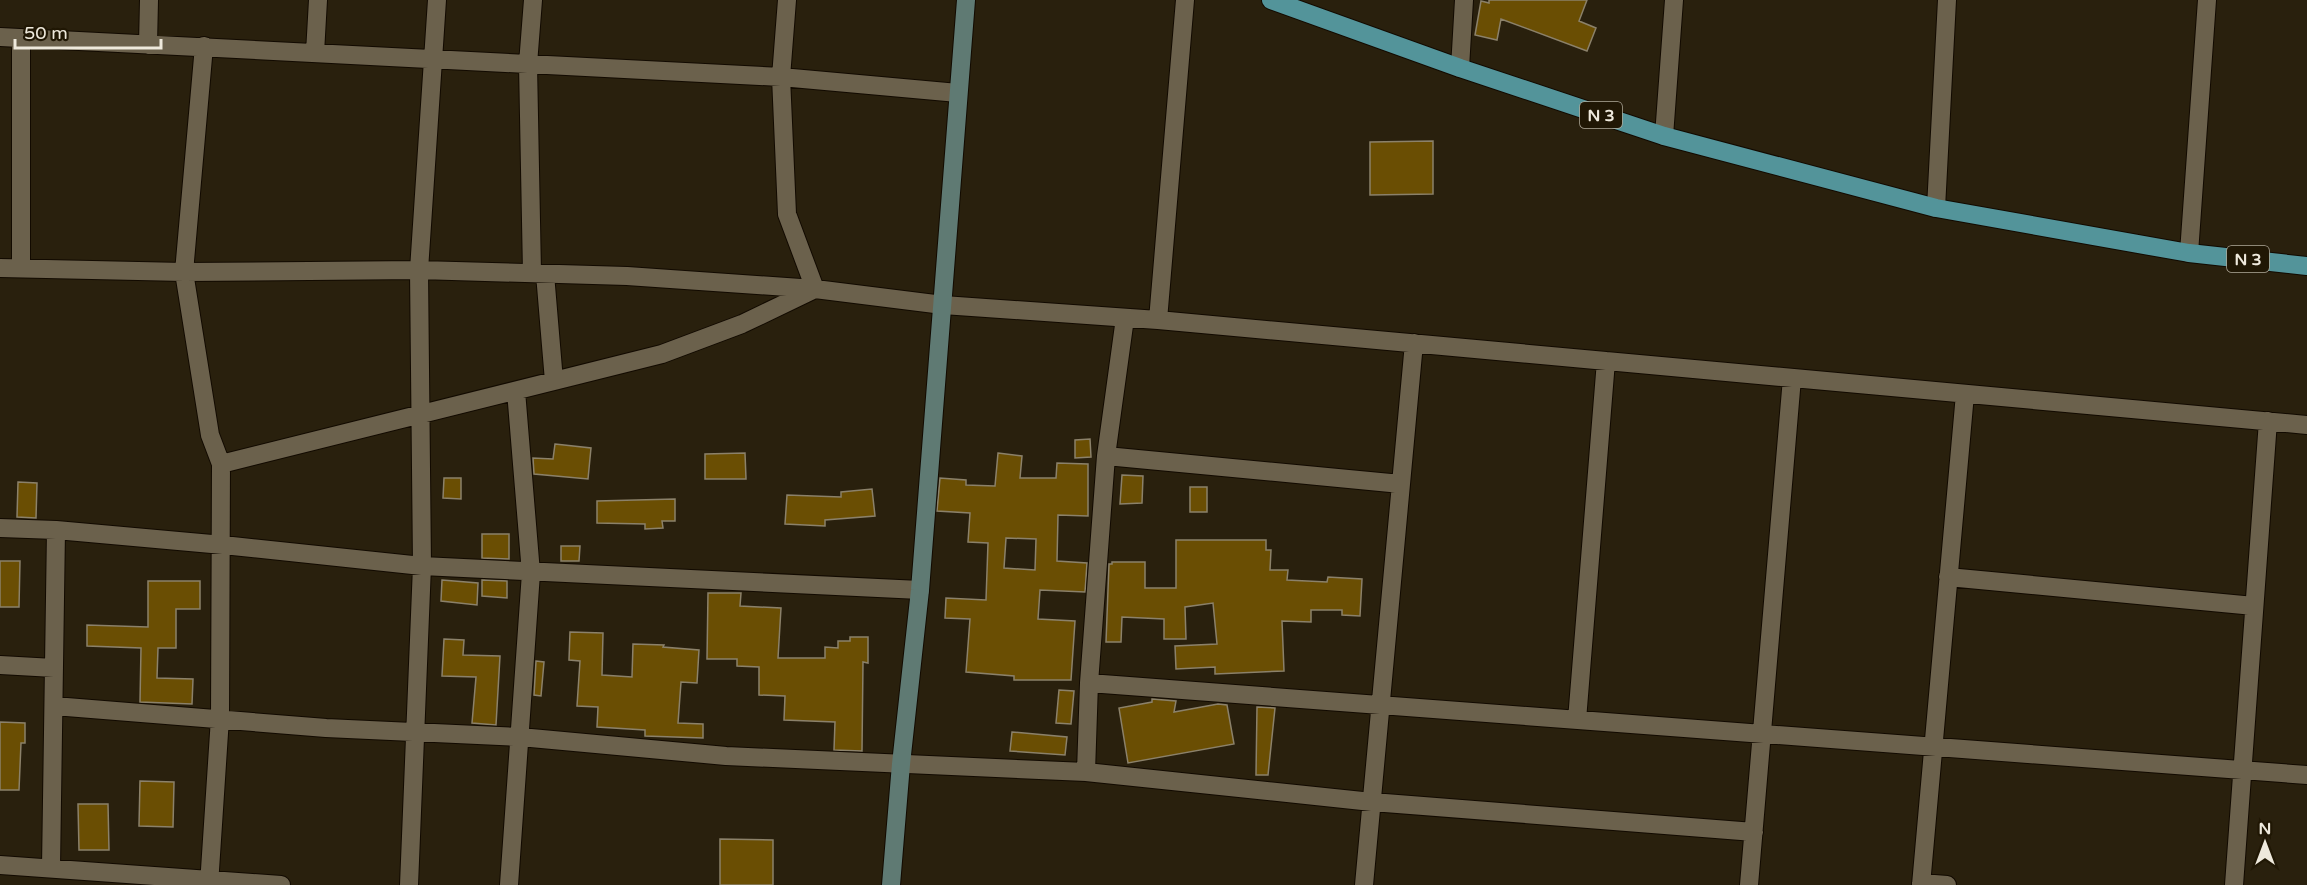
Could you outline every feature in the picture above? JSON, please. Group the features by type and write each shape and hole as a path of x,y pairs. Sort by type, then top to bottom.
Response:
{"main road":[{"name":"N 3","path":"1272,0 1297,4 1460,68 1664,136 1936,208 2189,253 2307,266"}],"street":[{"path":"148,45 149,0"},
{"path":"315,53 318,0"},
{"path":"409,885 422,566 419,270 437,0"},
{"path":"533,0 528,64 538,274 554,381"},
{"path":"787,0 781,77 787,214 815,290"},
{"path":"891,885 901,764 920,590 966,0"},
{"path":"1158,320 1185,0"},
{"path":"1460,68 1464,0"},
{"path":"1664,136 1674,0"},
{"path":"1936,208 1947,0"},
{"path":"2189,253 2207,0"},
{"path":"0,37 781,77 958,93"},
{"path":"21,38 21,268"},
{"path":"204,46 184,272 210,435 221,464 223,545 220,718 209,882"},
{"path":"0,268 184,272 419,270 627,276 815,290 943,305 1158,320 2307,425"},
{"path":"221,464 662,354 742,324 815,290"},
{"path":"1086,772 1089,683 1106,456 1125,318"},
{"path":"1364,885 1414,343"},
{"path":"1577,720 1606,361"},
{"path":"1749,885 1792,378"},
{"path":"509,885 531,573 516,391"},
{"path":"1947,885 1921,884 1965,394"},
{"path":"2234,885 2268,421"},
{"path":"1106,456 1401,484"},
{"path":"0,528 223,545 422,566 920,590"},
{"path":"44,874 54,706 56,531"},
{"path":"1948,577 2254,606"},
{"path":"0,665 54,668"},
{"path":"1089,683 2307,775"},
{"path":"54,706 326,728 520,736 726,756 1086,772 1372,802 1754,832"},
{"path":"0,865 44,874 281,885"}],"building":[{"path":"1489,0 1587,0 1579,21 1596,28 1587,51 1501,19 1497,40 1475,35 1481,1 1489,3"},
{"path":"1433,141 1433,194 1370,195 1370,142"},
{"path":"1090,439 1091,457 1075,458 1075,440"},
{"path":"555,444 591,448 588,479 534,474 533,458 553,459"},
{"path":"745,453 746,479 705,479 705,454"},
{"path":"998,453 1022,456 1020,478 1056,478 1057,463 1088,464 1088,516 1058,515 1057,561 1087,563 1085,592 1040,590 1038,619 1075,621 1071,680 1014,680 1014,676 966,672 970,619 945,618 946,598 986,600 988,543 968,542 970,513 937,511 940,478 966,480 966,485 995,486","holes":["1006,538 1036,539 1035,570 1004,568"]},
{"path":"1122,475 1143,476 1142,503 1120,504"},
{"path":"444,478 461,478 461,499 443,498"},
{"path":"18,482 37,483 36,518 17,517"},
{"path":"1190,487 1207,487 1207,512 1190,512"},
{"path":"872,489 875,516 825,520 825,526 785,524 787,495 841,497 841,492"},
{"path":"675,499 675,521 662,521 663,528 645,529 645,524 597,523 597,501"},
{"path":"482,534 509,534 509,559 482,558"},
{"path":"1176,540 1266,540 1266,550 1271,550 1270,570 1288,570 1287,580 1327,582 1328,577 1362,579 1360,616 1342,615 1342,610 1311,610 1311,622 1282,621 1284,671 1215,674 1215,667 1176,669 1175,646 1217,644 1213,603 1185,607 1186,639 1164,639 1164,619 1122,617 1121,642 1106,642 1109,564 1112,562 1145,562 1145,588 1176,588"},
{"path":"561,546 580,546 579,561 561,561"},
{"path":"0,561 20,561 19,607 0,607"},
{"path":"442,580 478,583 477,605 441,601"},
{"path":"482,580 507,581 507,598 482,596"},
{"path":"148,581 200,581 200,609 176,609 176,648 158,648 157,678 193,679 192,704 140,702 141,648 87,646 87,625 148,627"},
{"path":"708,593 741,593 740,606 781,608 778,658 825,658 825,647 838,648 838,641 850,641 850,637 868,637 868,663 863,662 862,751 834,750 835,722 784,720 785,696 759,695 759,667 737,666 737,659 707,659"},
{"path":"570,632 603,633 602,675 632,677 633,644 664,645 663,647 699,650 697,683 681,682 678,723 703,724 703,738 645,736 645,730 597,727 598,707 577,706 580,661 569,660"},
{"path":"444,639 464,640 463,655 500,656 496,725 472,723 476,677 442,676"},
{"path":"536,661 544,662 541,696 534,695"},
{"path":"1059,690 1074,691 1071,724 1056,723"},
{"path":"1152,699 1176,701 1174,712 1218,704 1227,705 1234,744 1128,763 1119,708 1152,702"},
{"path":"1257,707 1275,708 1268,775 1256,775"},
{"path":"0,722 25,723 25,743 21,743 19,790 0,790"},
{"path":"1012,732 1067,737 1065,755 1010,751"},
{"path":"140,781 174,782 173,827 139,826"},
{"path":"78,804 108,804 109,850 79,850"},
{"path":"720,839 773,840 773,885 720,885"}]}
